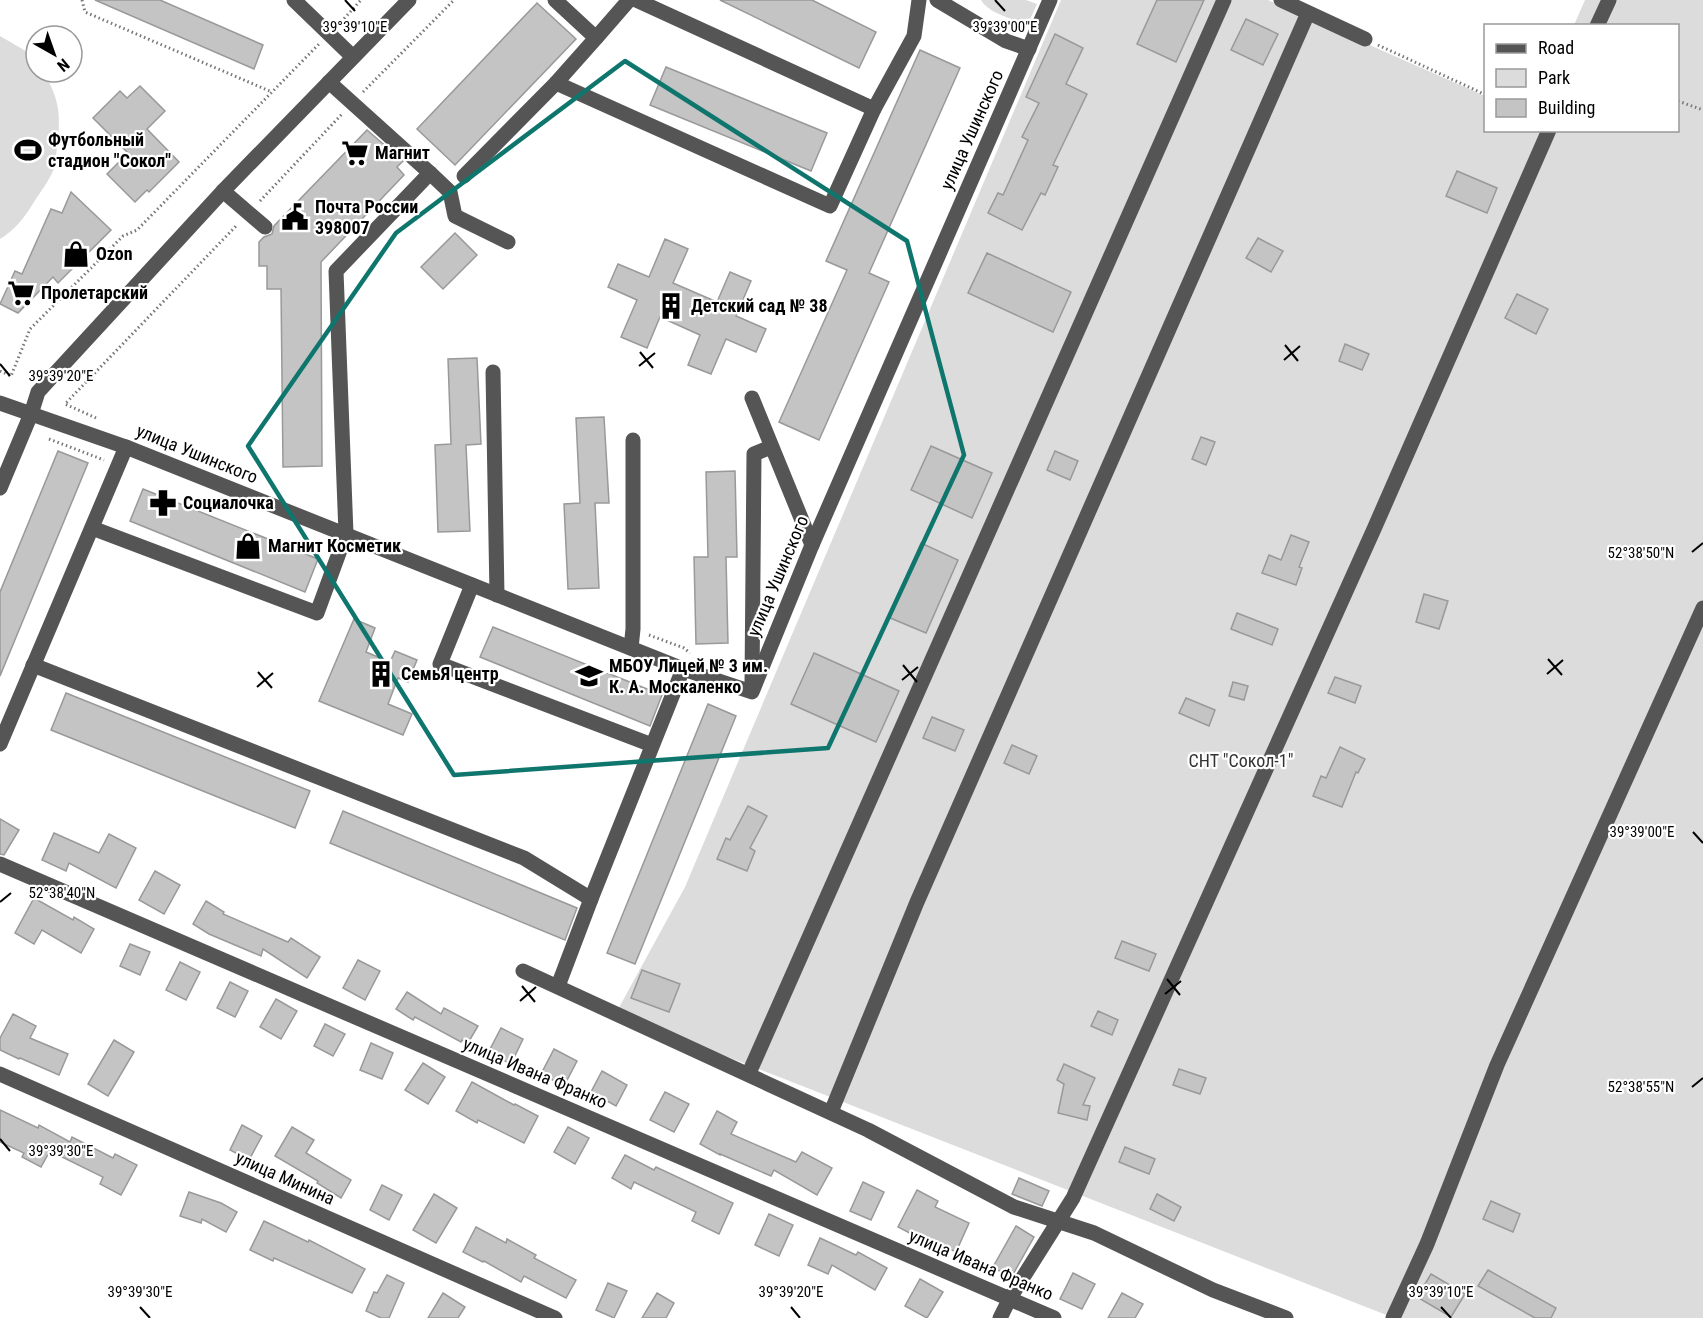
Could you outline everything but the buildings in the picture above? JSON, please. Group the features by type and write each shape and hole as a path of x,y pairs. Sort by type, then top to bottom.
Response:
{"street":[{"path":"294,0 353,57"},
{"path":"0,488 38,392 223,191 409,0"},
{"path":"555,0 596,38"},
{"path":"465,176 556,83 629,0"},
{"path":"636,0 874,110"},
{"path":"556,83 830,206 874,110 914,36 919,0"},
{"path":"937,0 1006,41 1029,49"},
{"name":"улица Ушинского","path":"0,403 126,447 683,669 752,692 812,545 1050,0"},
{"path":"749,1073 1224,0"},
{"path":"1281,0 1365,39"},
{"path":"1598,24 1609,0"},
{"path":"831,1112 917,902 1308,13"},
{"path":"329,82 450,192 455,216 508,242"},
{"path":"1000,1318 1078,1187 1370,539 1548,132"},
{"path":"92,528 317,613 346,534 336,271 430,173"},
{"path":"223,191 265,227"},
{"path":"493,372 497,595"},
{"path":"752,398 812,545"},
{"path":"631,648 633,629 633,440"},
{"path":"0,744 126,447"},
{"path":"752,692 754,454 771,447"},
{"path":"472,585 440,664 652,745"},
{"path":"1393,1318 1427,1244 1497,1065 1703,608"},
{"path":"33,665 524,858 591,898"},
{"path":"558,986 683,669"},
{"name":"улица Ивана Франко","path":"0,864 1054,1318"},
{"path":"523,970 831,1112 1014,1207 1094,1233 1213,1290 1286,1318"},
{"name":"улица Минина","path":"0,1074 531,1313 555,1318"}],"path":[{"path":"82,0 85,12 272,92"},
{"path":"0,371 11,376 30,329 123,236 137,230 361,0"},
{"path":"1365,39 1484,95"},
{"path":"1679,102 1703,110"},
{"path":"49,439 118,466"}],"highlighted area":[{"path":"625,61 907,241 964,455 828,748 454,775 248,446 396,233"}],"green space":[{"path":"981,0 1026,0 1037,4 1028,24 995,12"},
{"name":"СНТ \"Сокол-1\"","path":"1061,0 1268,0 1484,96 1484,132 1679,132 1679,24 1574,24 1585,0 1703,0 1703,1318 1394,1318 616,1013 685,887"},
{"name":"Футбольный стадион \"Сокол\"","path":"0,36 24,50 24,84 50,84 58,108 59,126 55,166 51,175 23,218 0,239"}],"place":[{"name":"Футбольный стадион \"Сокол\"","path":"28,150"},
{"name":"Магнит","path":"355,153"},
{"name":"Почта России 398007","path":"295,217"},
{"name":"Ozon","path":"76,254"},
{"name":"Пролетарский","path":"21,293"},
{"name":"Детский сад № 38","path":"671,306"},
{"name":"Социалочка","path":"163,503"},
{"name":"Магнит Косметик","path":"248,546"},
{"name":"СемьЯ центр","path":"381,674"},
{"name":"МБОУ Лицей № 3 им. К. А. Москаленко","path":"589,676"}]}
